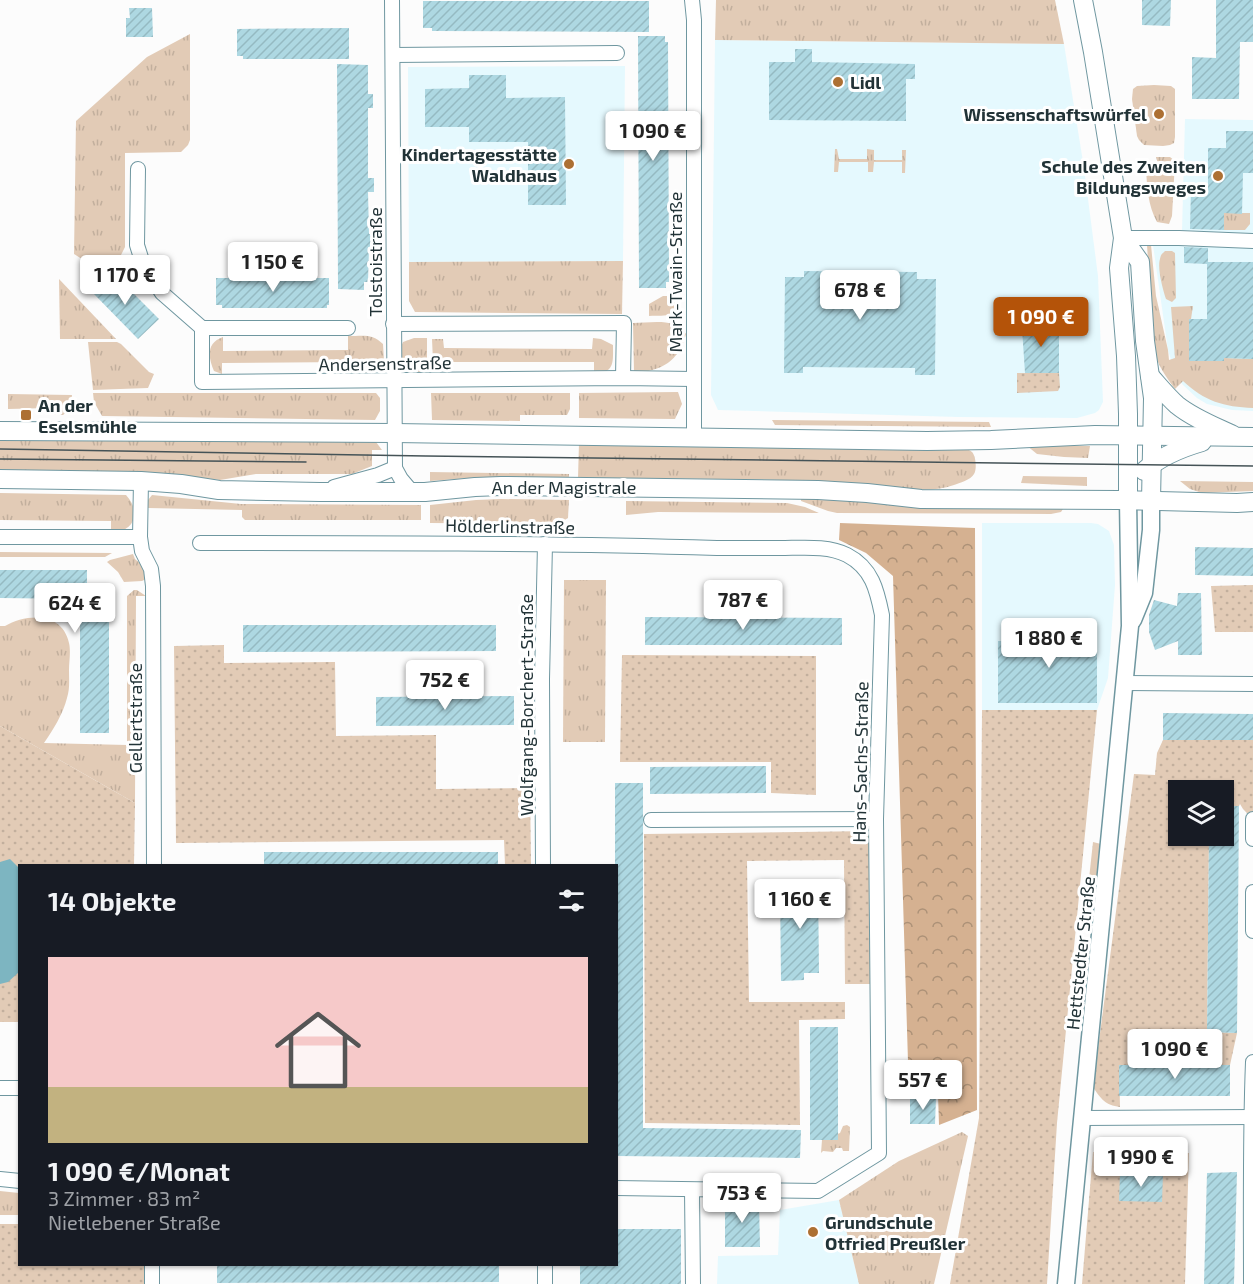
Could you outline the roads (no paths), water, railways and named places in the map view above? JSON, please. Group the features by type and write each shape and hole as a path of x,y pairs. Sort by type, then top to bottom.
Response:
{"main road":[{"path":"1083,0 1123,238 1119,268 1126,356 1128,500"},
{"path":"1123,238 1140,262 1145,341 1153,407 1151,501"},
{"path":"1150,375 1167,396 1183,409 1238,437"},
{"path":"0,431 395,433 938,441 1095,435 1238,437"},
{"path":"1128,500 1142,473 1169,454 1183,448 1238,437"},
{"name":"An der Magistrale","path":"0,479 141,481 219,490 320,492 425,492 501,486 818,490 921,499 1253,502"}],"street":[{"name":"Tolstoistraße","path":"392,0 395,468"},
{"name":"Mark-Twain-Straße","path":"692,0 694,20 694,437"},
{"path":"393,55 617,53"},
{"path":"138,169 137,245 143,264 162,293 202,328"},
{"path":"1123,238 1253,241"},
{"path":"393,324 624,323 623,378"},
{"name":"Andersenstraße","path":"348,328 202,328 202,382 693,379"},
{"path":"320,492 395,468 412,492"},
{"name":"Gellertstraße","path":"141,481 140,537 142,550 152,569 153,586 154,864"},
{"name":"Hettstedter Straße","path":"1066,1284 1126,683 1130,627 1128,500"},
{"name":"Hettstedter Straße","path":"1130,627 1144,593 1151,530 1151,501"},
{"path":"0,537 140,537"},
{"name":"Hölderlinstraße","path":"200,543 545,544 820,549"},
{"name":"Wolfgang-Borchert-Straße","path":"543,864 542,679 545,544"},
{"name":"Hans-Sachs-Straße","path":"692,1190 818,1191 879,1153 876,819 882,615 875,584 859,562 846,554 820,549"},
{"path":"1126,683 1253,684"},
{"path":"651,820 876,819"},
{"path":"1253,819 1253,839"},
{"path":"1253,892 1253,931"},
{"path":"1251,1284 1253,1062"},
{"path":"0,1088 18,1089"},
{"path":"1082,1118 1252,1117"},
{"path":"0,1179 18,1181"},
{"path":"618,1188 692,1190 693,1284"},
{"path":"152,1266 152,1284"},
{"path":"545,1266 545,1284"}],"water":[{"path":"10,859 18,867 18,973 8,982 0,984 0,862"}],"tram line":[{"path":"0,449 1253,466"},
{"path":"0,459 306,462"}],"place":[{"name":"Lidl","path":"838,82"},
{"name":"Wissenschaftswürfel","path":"1159,114"},
{"name":"Kindertagesstätte Waldhaus","path":"569,164"},
{"name":"Schule des Zweiten Bildungsweges","path":"1218,176"},
{"name":"An der Eselsmühle","path":"26,415"},
{"name":"Grundschule Otfried Preußler","path":"813,1232"}]}
